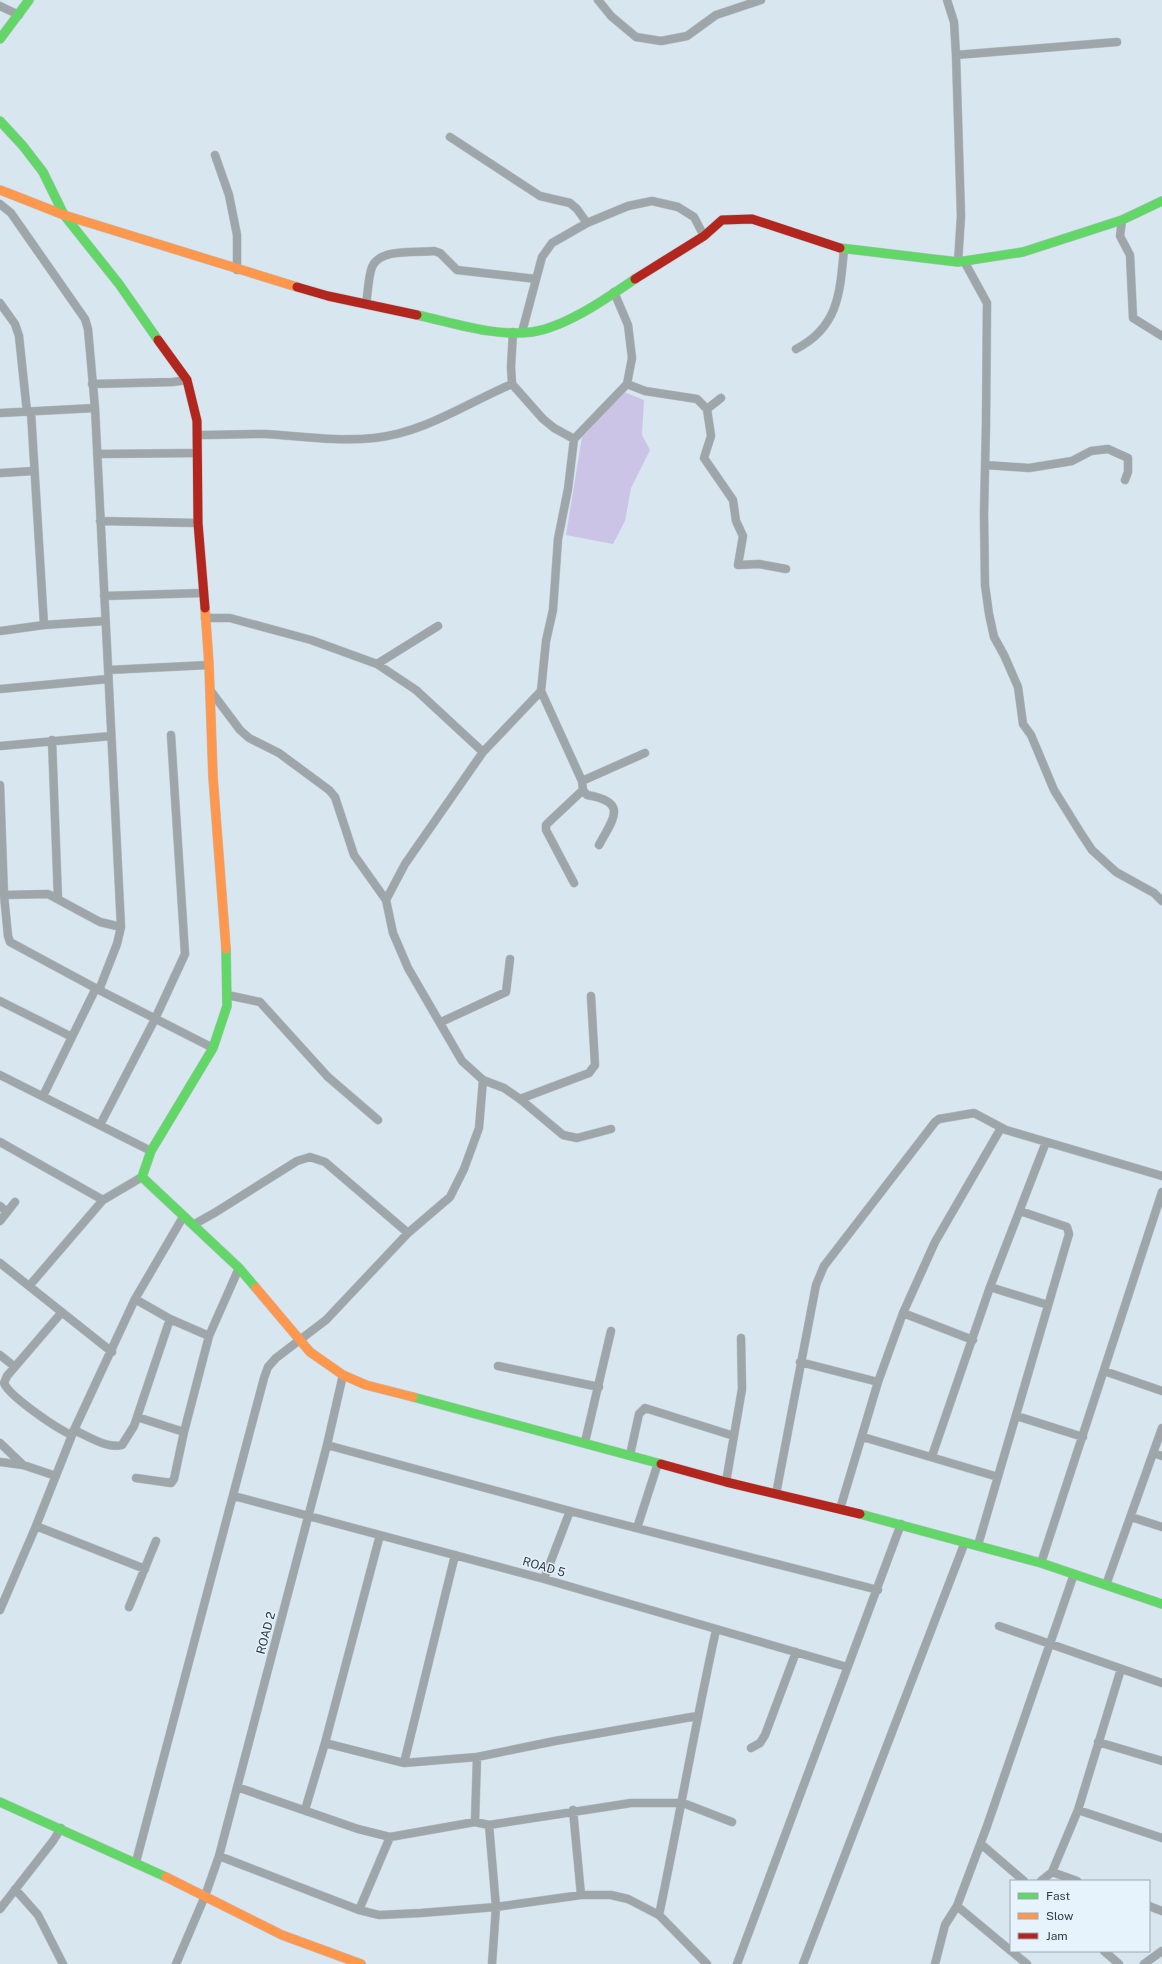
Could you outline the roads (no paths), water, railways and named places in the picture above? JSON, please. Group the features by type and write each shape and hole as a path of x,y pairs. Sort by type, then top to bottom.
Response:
{"street":[{"path":"0,39 29,0"},
{"path":"598,0 611,16 636,38 661,41 686,36 716,15 761,0"},
{"path":"947,0 954,22 956,54 961,262 987,303 985,585 994,637 1004,654 1018,687 1023,724 1031,735 1054,790 1092,850 1116,872 1154,893 1162,901"},
{"path":"0,6 19,15"},
{"path":"956,54 1117,42"},
{"path":"0,121 23,146 43,172 64,215 119,284 187,380 196,421 197,435 198,523 202,592 209,665 213,777 227,956 227,1006 212,1048 151,1150 142,1177 103,1200 30,1285"},
{"path":"450,137 540,196 570,203 577,209 587,223"},
{"path":"215,155 229,196 237,235 237,270"},
{"path":"0,190 64,215 237,270 328,296 497,332 532,332 556,325 595,305 704,236 722,220 752,219 844,249 961,262 1024,252 1122,220 1162,201"},
{"path":"574,439 554,428 512,384 511,367 518,332 542,257 552,243 587,223 628,206 652,201 678,207 694,217 704,236"},
{"path":"0,204 11,213 85,319 88,329 95,408 121,927 117,944 99,990 95,990 43,1096"},
{"path":"1122,220 1120,236 1130,255 1133,318 1162,336"},
{"path":"796,349 816,336 827,325 837,304 844,249"},
{"path":"366,304 371,268 377,258 387,254 434,251 440,253 457,270 536,279"},
{"path":"599,845 615,816 614,810 611,804 605,800 587,795 583,790 582,781 541,691 546,641 553,610 558,539 568,489 574,439 627,384 632,358 628,325 614,292"},
{"path":"0,303 15,324 19,336 29,412 44,625"},
{"path":"92,384 173,382 187,380"},
{"path":"197,435 263,434 333,438 374,438 437,421 459,411 479,398 512,384"},
{"path":"627,384 646,391 697,399 707,409 711,436 704,458 733,500 736,521 743,536 738,565 760,564 786,569"},
{"path":"707,409 721,398"},
{"path":"0,414 95,408"},
{"path":"985,465 1029,468 1072,461 1091,451 1108,449 1128,458 1128,472 1125,480"},
{"path":"97,454 197,453"},
{"path":"0,473 34,472"},
{"path":"100,521 198,523"},
{"path":"104,596 202,592"},
{"path":"205,618 230,618 311,640 377,664 416,690 483,752"},
{"path":"0,631 44,625 105,620"},
{"path":"377,664 438,626"},
{"path":"108,670 209,665"},
{"path":"0,689 108,679"},
{"path":"210,690 240,730 249,738 279,753 335,797 354,855 386,900 393,933 408,968 441,1022 462,1061 483,1080 504,1088 520,1099 563,1135 570,1138 577,1138 611,1129"},
{"path":"386,900 409,859 483,752 541,691"},
{"path":"100,1125 155,1019 185,954 171,735"},
{"path":"0,746 52,740 111,736"},
{"path":"52,740 58,899"},
{"path":"582,781 645,753"},
{"path":"0,785 2,881 8,936 10,942 212,1048"},
{"path":"574,883 546,830 546,825 583,790"},
{"path":"4,895 48,894 100,922 121,927"},
{"path":"441,1022 506,992 510,959"},
{"path":"227,995 260,1002 328,1077 378,1120"},
{"path":"520,1099 590,1073 594,1069 591,996"},
{"path":"0,1000 72,1037"},
{"path":"0,1075 151,1150"},
{"path":"136,1862 268,1367 276,1358 326,1320 408,1233 450,1198 464,1168 478,1128 483,1080"},
{"path":"776,1494 800,1362 816,1285 824,1266 931,1126 939,1119 974,1113 1001,1128 1162,1176"},
{"path":"840,1509 863,1437 878,1382 902,1313 935,1242 1001,1128"},
{"path":"0,1142 103,1200"},
{"path":"932,1456 990,1287 1046,1142"},
{"path":"193,1225 297,1161 310,1157 325,1162 408,1233"},
{"path":"142,1177 239,1268 310,1352 343,1375 366,1385 585,1442 726,1482 901,1524 978,1545 1041,1563 1162,1604"},
{"path":"1041,1563 1162,1192"},
{"path":"0,1221 15,1202"},
{"path":"0,1206 7,1212"},
{"path":"978,1545 1017,1416 1070,1230 1067,1227 1020,1211"},
{"path":"0,1610 36,1526 73,1432 136,1299 183,1217"},
{"path":"0,1264 30,1285 112,1352"},
{"path":"136,1478 172,1482 209,1336 239,1268"},
{"path":"990,1287 1048,1305"},
{"path":"136,1299 170,1319 209,1336"},
{"path":"62,1312 4,1380 5,1385 9,1390 61,1431 73,1432 116,1447 122,1445 134,1426 170,1319"},
{"path":"902,1313 973,1340"},
{"path":"585,1442 611,1331"},
{"path":"726,1482 742,1389 741,1338"},
{"path":"0,1355 15,1367"},
{"path":"800,1362 878,1382"},
{"path":"498,1366 599,1387"},
{"path":"1104,1371 1162,1391"},
{"name":"ROAD 2","path":"176,1964 219,1856 309,1516 343,1375"},
{"path":"630,1455 639,1414 644,1408 734,1436"},
{"path":"1017,1416 1083,1437"},
{"path":"137,1417 184,1432"},
{"path":"1106,1585 1162,1428"},
{"path":"863,1437 932,1456 998,1477"},
{"path":"0,1442 23,1465"},
{"path":"327,1445 570,1511 878,1590"},
{"path":"1154,1453 1162,1456"},
{"path":"0,1462 23,1465 56,1476"},
{"path":"637,1528 658,1463"},
{"name":"ROAD 5","path":"234,1496 544,1579 847,1668"},
{"path":"544,1579 570,1511"},
{"path":"1131,1517 1162,1527"},
{"path":"737,1964 847,1668 878,1590 901,1524"},
{"path":"36,1526 145,1569"},
{"path":"305,1810 325,1743 380,1535"},
{"path":"129,1607 156,1541"},
{"path":"803,1964 965,1542"},
{"path":"404,1763 455,1556"},
{"path":"935,1964 945,1925 956,1906 981,1844 1074,1574"},
{"path":"998,1626 1162,1683"},
{"path":"659,1915 683,1803 697,1716 716,1630"},
{"path":"751,1748 760,1743 765,1735 796,1652"},
{"path":"1042,1880 1052,1872 1078,1810 1121,1669"},
{"path":"325,1743 404,1763 477,1757 555,1741 697,1716"},
{"path":"1098,1742 1162,1761"},
{"path":"476,1822 477,1757"},
{"path":"237,1787 358,1829 390,1837 476,1822 489,1825 573,1810 630,1803 683,1803 732,1822"},
{"path":"0,1802 136,1862 282,1935 361,1964"},
{"path":"573,1810 581,1895"},
{"path":"1078,1810 1162,1838"},
{"path":"489,1825 496,1908 492,1964"},
{"path":"0,1909 54,1841 61,1828"},
{"path":"359,1910 390,1837"},
{"path":"981,1844 1023,1880"},
{"path":"219,1856 359,1910 379,1915 496,1908 581,1895 611,1895 628,1899 659,1915 706,1964"},
{"path":"1052,1872 1074,1880"},
{"path":"15,1889 38,1915 63,1964"},
{"path":"956,1906 1010,1950"},
{"path":"1150,1906 1162,1911"},
{"path":"1144,1964 1162,1951"},
{"path":"1012,1952 1027,1964"},
{"path":"1105,1952 1119,1964"}]}
